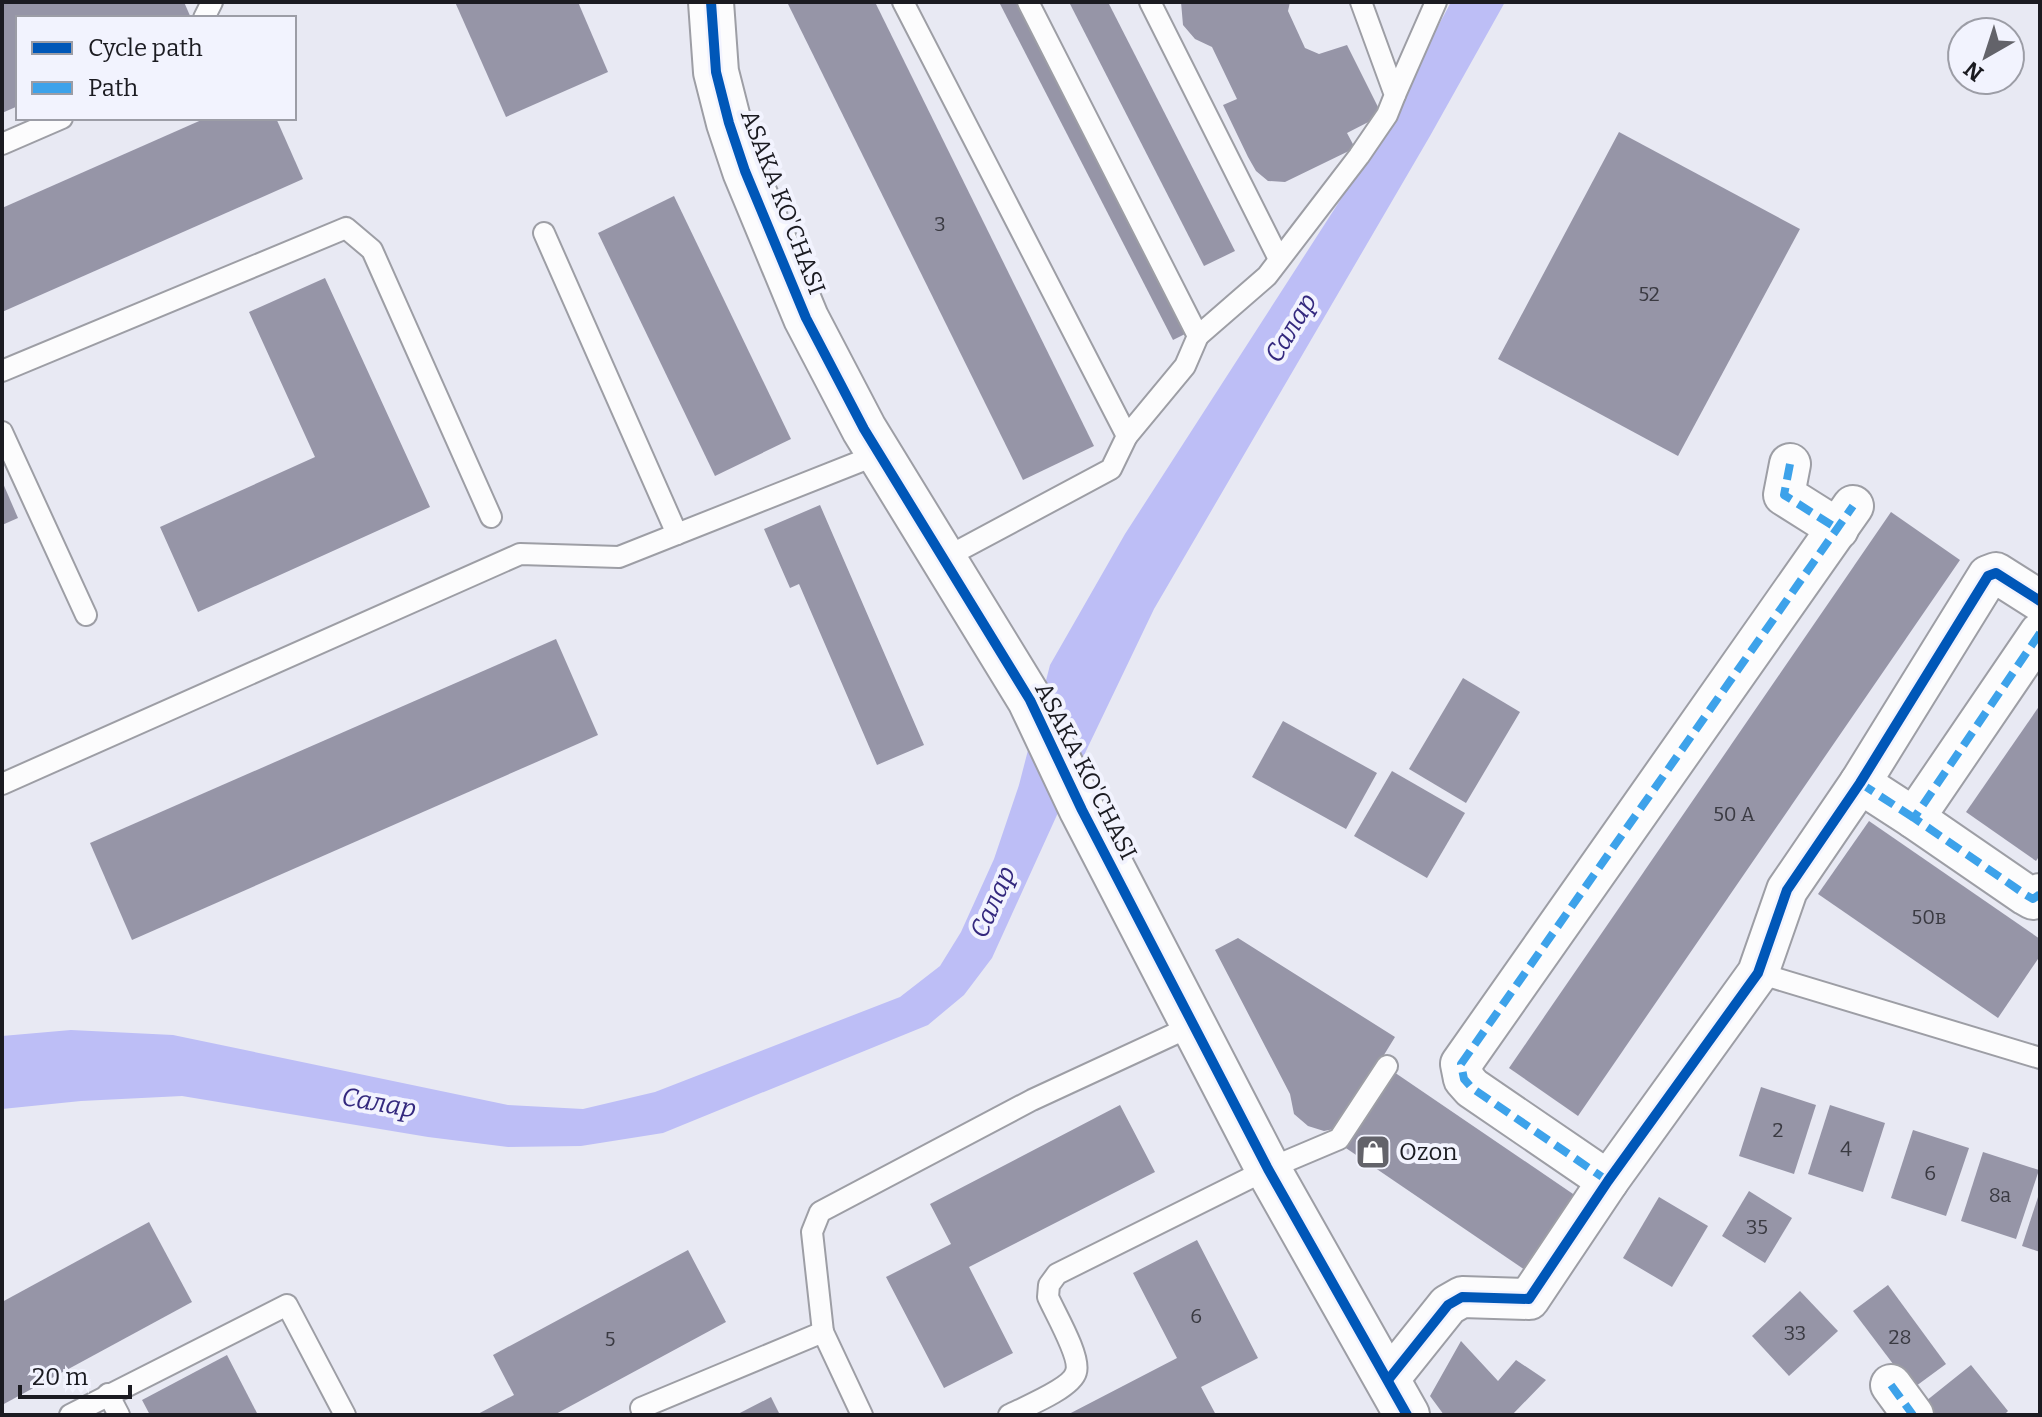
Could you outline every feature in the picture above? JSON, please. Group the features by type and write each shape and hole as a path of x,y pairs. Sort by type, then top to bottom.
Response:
{"street":[{"name":"ASAKA KO'CHASI","path":"711,2 716,72 729,123 745,171 806,318 879,454 1030,700 1082,810 1268,1169 1397,1397"},
{"path":"1608,1181 1472,1088 1464,1079 1461,1064 1846,518 1784,495 1790,464"},
{"path":"1397,1397 1448,1305 1462,1297 1529,1299 1608,1181 1758,973 1787,890 1860,783 1988,576 1996,573 2040,601"},
{"path":"1914,818 2040,633"},
{"path":"1860,783 2026,895 2033,899 2040,894"}],"lane":[{"path":"903,2 1127,436"},
{"path":"1028,2 1198,336"},
{"path":"1150,2 1279,259"},
{"path":"1361,2 1395,95"},
{"path":"943,559 1111,469 1127,436 1185,366 1198,336 1267,276 1359,156 1387,115 1436,2"},
{"path":"2,144 57,120"},
{"path":"2,371 346,228 372,250 491,517"},
{"path":"544,233 677,534"},
{"path":"2,432 86,615"},
{"path":"2,784 520,554 619,557 879,454"},
{"path":"1758,973 2040,1058"},
{"path":"862,1415 823,1332 812,1232 820,1212 1032,1100 1194,1025"},
{"path":"1009,1415 1068,1384 1076,1374 1077,1362 1048,1297 1049,1285 1057,1274 1268,1169 1339,1139 1387,1066"},
{"path":"70,1415 287,1305 345,1415"},
{"path":"644,1415 641,1408 823,1332"},
{"path":"108,1394 119,1415"}],"water":[{"name":"Салар","path":"1451,2 1505,2 1154,609 992,958 964,995 928,1025 663,1133 581,1146 508,1147 428,1137 182,1096 2,1109 2,1036 71,1030 173,1035 508,1105 583,1109 655,1092 900,997 940,966 961,932 994,859 1019,785 1050,665 1125,534 1368,157"}],"building":[{"path":"2,2 184,2 190,16 16,16 16,107 2,113"},
{"path":"455,2 578,2 608,72 506,117"},
{"path":"787,2 875,2 1094,446 1023,480"},
{"path":"999,2 1025,2 1193,330 1173,340"},
{"path":"1069,2 1108,2 1235,251 1204,266"},
{"path":"1181,2 1290,2 1288,11 1305,48 1319,54 1347,45 1382,115 1347,133 1355,148 1285,182 1268,181 1256,171 1223,105 1237,99 1212,47 1195,39 1183,25"},
{"path":"201,120 277,120 303,179 2,312 2,208"},
{"path":"1619,132 1800,229 1678,456 1498,359"},
{"path":"674,196 791,439 715,476 598,233"},
{"path":"325,278 430,507 198,612 160,527 315,457 249,312"},
{"path":"2,481 18,518 2,525"},
{"path":"820,505 924,745 877,765 799,584 790,588 764,529"},
{"path":"1891,512 1960,560 1578,1116 1509,1068"},
{"path":"556,639 598,735 132,940 90,843"},
{"path":"1463,678 1520,712 1466,803 1409,769"},
{"path":"2040,705 2040,855 2036,861 1966,812"},
{"path":"1283,721 1377,773 1346,829 1252,777"},
{"path":"1392,771 1465,813 1427,878 1354,836"},
{"path":"1869,821 2040,939 2040,956 1998,1018 1818,894"},
{"path":"1238,938 1395,1037 1339,1128 1324,1131 1308,1126 1294,1114 1290,1094 1215,950"},
{"path":"1391,1070 1576,1196 1525,1270 1340,1144"},
{"path":"1761,1087 1816,1105 1794,1174 1739,1156"},
{"path":"1120,1105 1155,1172 969,1267 1013,1353 944,1388 886,1277 951,1244 930,1204"},
{"path":"1830,1105 1885,1123 1863,1192 1808,1174"},
{"path":"1913,1130 1969,1148 1946,1216 1891,1198"},
{"path":"1983,1152 2039,1170 2016,1239 1961,1221"},
{"path":"1749,1191 1792,1218 1765,1263 1722,1236"},
{"path":"2040,1194 2040,1252 2022,1246"},
{"path":"1659,1197 1708,1226 1672,1287 1623,1258"},
{"path":"149,1222 192,1302 2,1405 2,1302"},
{"path":"1197,1240 1258,1358 1201,1387 1216,1415 1067,1415 1177,1358 1133,1273"},
{"path":"688,1250 726,1322 554,1415 476,1415 514,1395 493,1355"},
{"path":"1888,1285 1946,1364 1912,1389 1853,1311"},
{"path":"1800,1291 1838,1331 1789,1376 1752,1336"},
{"path":"1461,1341 1498,1381 1516,1360 1546,1380 1512,1415 1444,1415 1430,1396"},
{"path":"227,1355 258,1415 150,1415 142,1400"},
{"path":"1971,1365 2008,1411 2004,1415 1929,1415 1921,1405"},
{"path":"771,1397 780,1415 736,1415"}],"marked path":[{"path":"1790,464 1784,495 1838,529"},
{"path":"1608,1181 1472,1088 1464,1079 1461,1064 1853,506"},
{"path":"2040,633 1914,818 2026,895 2033,899 2040,894"},
{"path":"1860,783 1914,818"},
{"path":"1891,1385 1913,1415"}],"cycle path":[{"path":"711,2 716,72 729,123 745,171 806,318 864,429 1030,700 1082,810 1268,1169 1407,1415"},
{"path":"1388,1380 1448,1305 1462,1297 1529,1299 1608,1181 1758,973 1787,890 1860,783 1988,576 1996,573 2040,601"}],"place":[{"name":"Ozon","path":"1373,1152"}]}
